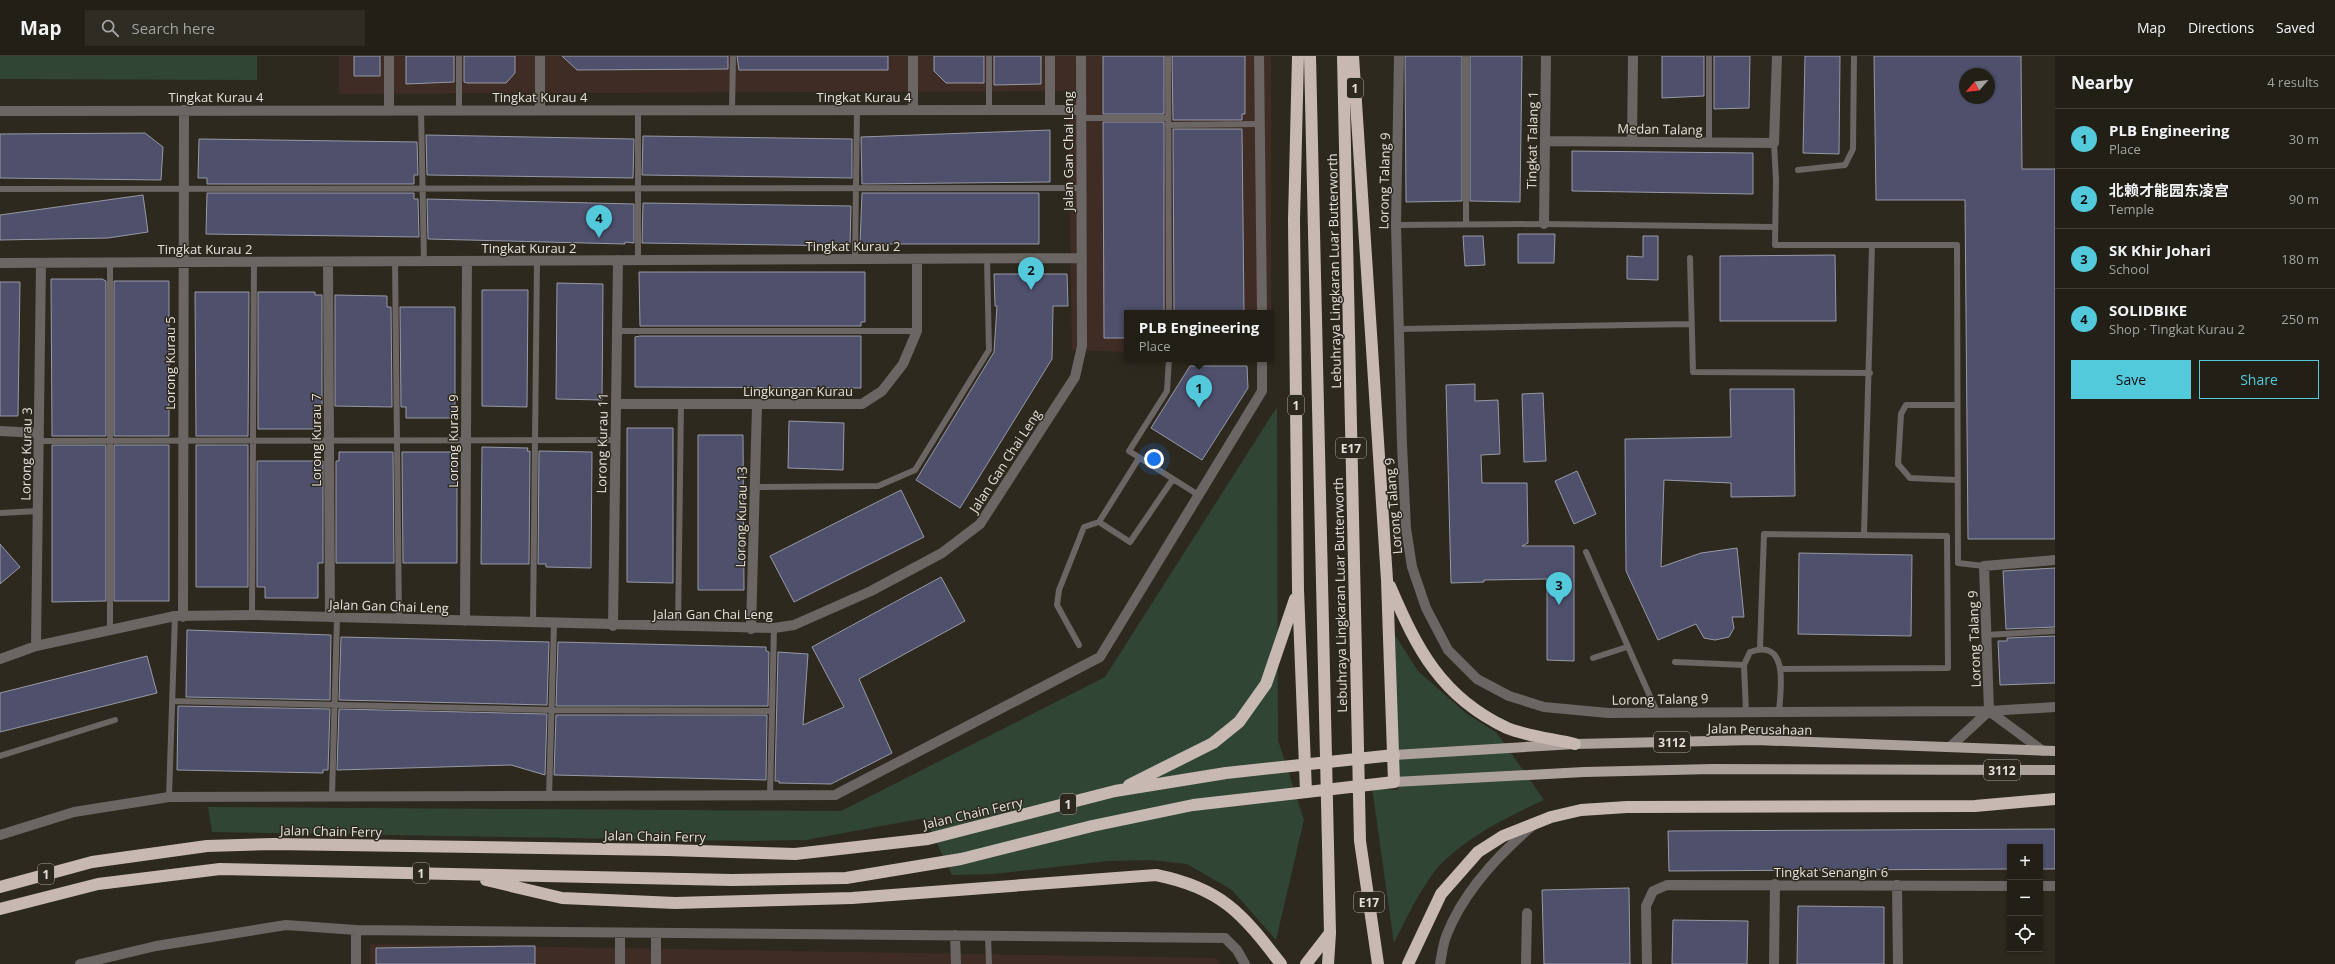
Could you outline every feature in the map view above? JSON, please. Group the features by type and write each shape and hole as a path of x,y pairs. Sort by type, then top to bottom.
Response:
{"highway":[{"name":"1","path":"1298,56 1294,220 1298,590 1306,792"},
{"name":"Lebuhraya Lingkaran Luar Butterworth","path":"1310,56 1330,933 1328,964"},
{"name":"Lebuhraya Lingkaran Luar Butterworth","path":"1343,56 1360,841 1378,964"},
{"name":"1","path":"0,909 98,884 220,869 732,880 846,878 960,858 1092,826 1193,806 1394,782 1387,580 1353,56"},
{"path":"1387,580 1413,639 1442,682 1470,705 1507,728 1575,744"},
{"path":"1115,791 1214,743 1239,722 1266,684 1298,590"},
{"name":"1","path":"1305,765 1394,756"},
{"name":"Jalan Chain Ferry","path":"0,887 92,862 207,846 321,845 667,850 795,854 928,839 1115,791 1226,773 1305,765"},
{"path":"1408,964 1441,894 1459,872 1484,848 1503,836 1552,817 1581,810 1607,808 1975,806 2055,798"},
{"path":"464,874 562,898 675,903 852,898 1156,875 1183,880 1220,897 1248,923 1281,964"},
{"path":"1306,964 1330,933"}],"main road":[{"name":"Jalan Perusahaan","path":"1394,756 1575,744 1755,740 2055,751"},
{"name":"3112","path":"1394,782 1584,772 1950,769 2055,770"}],"street":[{"path":"389,56 389,110"},
{"path":"540,56 540,110"},
{"path":"913,56 913,110"},
{"name":"Jalan Gan Chai Leng","path":"1050,56 1050,110"},
{"name":"Jalan Gan Chai Leng","path":"0,659 36,646 110,629 179,617 252,615 613,626 751,629 774,628 794,625 871,591 942,553 980,524 1075,377 1082,346 1081,56"},
{"path":"1259,56 1262,310"},
{"name":"Lorong Talang 9","path":"1398,56 1396,225 1406,528 1412,567 1426,608 1448,650 1477,679 1508,696 1544,707 1608,713 1990,711 1984,566"},
{"name":"Tingkat Talang 1","path":"1544,224 1546,56"},
{"path":"1632,142 1633,56"},
{"path":"1774,143 1777,56"},
{"name":"Lorong Kurau 5","path":"179,617 183,441 184,110"},
{"name":"Tingkat Kurau 4","path":"0,111 1050,110 1081,114"},
{"name":"Medan Talang","path":"1546,141 1774,143"},
{"name":"Tingkat Kurau 2","path":"0,263 1082,258"},
{"name":"Lingkungan Kurau","path":"616,404 862,404 882,391 903,364 916,331 917,259"},
{"name":"Lorong Kurau 11","path":"613,626 618,260"},
{"name":"Lorong Kurau 9","path":"465,621 467,261"},
{"name":"Lorong Kurau 7","path":"328,262 329,440 334,618"},
{"name":"Lorong Kurau 3","path":"36,646 41,263"},
{"path":"0,835 74,812 169,797 332,795 835,795 1100,657 1200,496 1262,391 1262,362"},
{"name":"Lorong Kurau 13","path":"751,629 757,405"},
{"path":"0,431 39,437"},
{"path":"1984,566 2055,560"},
{"path":"1950,747 1990,711 2055,707"},
{"path":"1990,711 2043,751"},
{"path":"1440,964 1446,935 1460,905 1495,860 1534,825"},
{"path":"1774,964 1775,884"},
{"name":"Tingkat Senangin 6","path":"1647,964 1646,906 1653,892 1667,885 1775,884 2007,886"},
{"path":"1898,885 1898,964"},
{"path":"2043,886 2055,886"},
{"path":"1526,964 1527,913"},
{"path":"80,964 156,946 286,925 356,930 1225,938 1237,950 1245,964"},
{"path":"356,930 356,964"},
{"path":"620,933 620,964"},
{"path":"656,933 656,964"},
{"path":"955,935 956,964"}],"lane":[{"path":"459,56 460,110"},
{"path":"732,110 733,56"},
{"path":"989,56 989,110"},
{"path":"1168,56 1169,310"},
{"path":"1466,56 1466,224"},
{"path":"1709,56 1709,143"},
{"path":"1798,170 1845,165 1853,149 1854,56"},
{"path":"421,110 424,261"},
{"path":"638,110 638,260"},
{"path":"855,259 857,110"},
{"path":"1081,114 1168,118"},
{"path":"1168,125 1260,124"},
{"path":"1774,143 1776,180 1774,227 1775,245 1956,245 1956,480 1958,563 1984,566"},
{"path":"0,189 423,187 1081,188"},
{"path":"1396,225 1544,224 1774,227"},
{"path":"1864,534 1870,373 1872,246"},
{"path":"1690,258 1693,372 1870,373"},
{"path":"755,487 878,486 915,470 989,350 988,259"},
{"path":"533,623 537,260"},
{"path":"395,261 399,620"},
{"path":"110,262 110,629"},
{"path":"252,615 254,262"},
{"path":"1399,329 1691,324"},
{"path":"617,331 916,331"},
{"path":"1169,362 1167,391 1129,452 1200,496"},
{"path":"678,627 681,404"},
{"path":"1956,405 1906,406 1900,414 1898,464 1910,478 1956,480"},
{"path":"39,437 110,441 615,440"},
{"path":"1079,645 1057,605 1059,590 1084,527 1099,522 1139,458"},
{"path":"1099,522 1130,542 1173,479"},
{"path":"0,513 38,511"},
{"path":"1760,648 1764,534 1947,536 1948,668 1780,669"},
{"path":"1586,552 1657,712"},
{"path":"169,797 172,702 179,617"},
{"path":"332,795 335,705 334,618"},
{"path":"549,796 554,624"},
{"path":"770,795 774,628"},
{"path":"1986,635 2055,631"},
{"path":"1593,658 1627,647"},
{"path":"1746,712 1744,665 1750,652 1760,648 1771,650 1778,659 1780,669 1779,711"},
{"path":"1675,662 1744,665"},
{"path":"172,702 552,710 772,711"},
{"path":"0,756 115,720"},
{"path":"988,935 989,964"}],"shaded area":[{"path":"339,56 1271,56 1271,310 1124,310 1124,352 1072,350 1068,91 339,94"},
{"path":"370,944 1216,958 1220,964 370,964"}],"green space":[{"path":"0,56 257,56 257,80 0,79"},
{"path":"1277,407 1278,740 1304,820 1276,940 1232,890 1187,864 1151,860 1108,861 994,874 952,875 925,818 806,840 753,841 212,832 208,807 841,811 1105,677"},
{"path":"1395,635 1418,671 1467,714 1497,733 1544,800 1480,833 1445,860 1438,867 1424,887 1394,943 1372,788 1398,790"}],"building":[{"path":"354,56 380,56 380,76 354,76"},
{"path":"406,56 454,56 454,82 406,84"},
{"path":"464,56 515,56 515,73 506,83 464,82"},
{"path":"562,56 728,56 728,69 577,70"},
{"path":"737,56 888,56 888,70 739,70"},
{"path":"934,56 984,56 984,83 946,83 934,71"},
{"path":"994,56 1041,56 1041,84 994,85"},
{"path":"1103,56 1164,56 1164,114 1103,114"},
{"path":"1172,56 1245,56 1245,114 1242,114 1242,120 1173,120"},
{"path":"1405,56 1462,56 1462,201 1406,202"},
{"path":"1470,56 1522,56 1520,202 1470,201"},
{"path":"1662,56 1704,56 1704,96 1662,98"},
{"path":"1714,56 1750,56 1749,108 1714,109"},
{"path":"1805,56 1840,56 1839,154 1803,153"},
{"path":"1874,56 2021,56 2022,169 2055,169 2055,539 1968,539 1965,200 1876,200"},
{"path":"1103,122 1164,122 1164,310 1124,310 1124,338 1104,338"},
{"path":"1173,129 1242,129 1244,310 1174,310"},
{"path":"1050,130 1050,182 862,184 861,137"},
{"path":"145,133 163,147 161,180 0,178 0,134"},
{"path":"426,135 634,139 633,178 427,175"},
{"path":"643,136 852,139 852,178 642,175"},
{"path":"199,139 417,142 418,175 414,175 414,184 207,184 207,178 198,178"},
{"path":"1572,151 1753,153 1753,194 1572,191"},
{"path":"207,193 414,193 414,199 418,199 419,237 206,234"},
{"path":"862,193 1039,193 1039,244 860,244"},
{"path":"143,195 148,232 108,238 0,240 0,215"},
{"path":"427,199 634,204 634,243 428,239"},
{"path":"643,203 851,206 850,246 642,243"},
{"path":"1518,234 1555,234 1554,263 1518,263"},
{"path":"1463,236 1483,236 1485,265 1465,266"},
{"path":"1643,236 1658,236 1658,280 1627,279 1627,256 1643,257"},
{"path":"1835,255 1836,321 1720,321 1720,256"},
{"path":"639,272 865,272 865,322 861,322 861,326 640,326"},
{"path":"994,274 1067,274 1068,306 1053,306 1052,359 960,508 916,480 994,352 997,306 995,306"},
{"path":"51,279 102,279 106,281 106,436 52,436"},
{"path":"114,281 169,281 169,436 114,436"},
{"path":"0,282 20,282 18,416 0,416"},
{"path":"557,283 603,284 602,400 556,399"},
{"path":"482,290 528,290 527,407 482,406"},
{"path":"195,292 249,292 248,436 196,436"},
{"path":"258,292 315,292 315,295 322,295 322,406 315,406 315,429 258,429"},
{"path":"335,295 387,296 387,307 391,307 392,407 335,406"},
{"path":"400,307 455,307 455,418 406,418 406,407 401,407"},
{"path":"861,336 861,388 635,387 635,337"},
{"path":"1190,366 1247,366 1248,388 1202,460 1151,428"},
{"path":"1475,384 1475,401 1498,400 1500,454 1481,455 1482,483 1527,483 1528,543 1522,546 1574,546 1574,661 1547,660 1547,579 1484,580 1484,582 1451,583 1446,385"},
{"path":"1730,389 1794,389 1795,496 1731,497 1731,483 1664,480 1661,567 1701,553 1737,548 1744,617 1732,617 1734,628 1729,637 1715,640 1704,638 1696,624 1658,640 1626,571 1625,439 1731,437"},
{"path":"1543,393 1546,461 1524,462 1522,394"},
{"path":"789,421 844,423 843,470 788,468"},
{"path":"627,428 673,428 673,583 627,582"},
{"path":"698,435 743,435 744,590 698,590"},
{"path":"52,445 106,445 106,601 52,602"},
{"path":"114,445 169,445 169,601 114,601"},
{"path":"196,445 248,445 248,587 196,587"},
{"path":"482,447 528,448 527,451 530,451 529,564 481,564"},
{"path":"539,451 592,452 591,568 546,567 546,564 538,564"},
{"path":"339,452 393,452 394,563 336,563 336,461 339,461"},
{"path":"402,452 457,452 457,563 403,563"},
{"path":"257,461 323,461 323,563 318,563 318,598 265,598 265,587 257,587"},
{"path":"1577,471 1596,514 1574,524 1555,481"},
{"path":"901,490 924,537 794,602 770,556"},
{"path":"0,544 20,567 0,584"},
{"path":"1799,553 1912,555 1911,636 1798,634"},
{"path":"2055,568 2055,627 2006,629 2003,571"},
{"path":"941,577 965,621 859,679 892,753 831,784 779,783 779,781 775,781 778,652 808,654 803,725 844,707 812,647"},
{"path":"187,630 331,635 330,700 186,697"},
{"path":"2055,636 2055,683 2000,685 1998,641 2007,641 2007,638"},
{"path":"341,637 549,642 547,705 339,700"},
{"path":"558,642 766,647 766,651 769,652 768,706 556,706"},
{"path":"147,656 157,693 0,732 0,693"},
{"path":"178,706 330,709 328,770 323,770 323,773 177,770"},
{"path":"339,709 547,714 545,775 511,765 337,770"},
{"path":"556,715 767,715 766,780 554,775"},
{"path":"2055,829 2055,869 2043,869 2043,844 2007,844 2007,869 1669,871 1668,831"},
{"path":"1629,888 1630,964 1544,964 1542,890"},
{"path":"1798,906 1884,907 1884,964 1797,964"},
{"path":"1673,920 1748,921 1747,964 1672,964"},
{"path":"535,946 535,964 376,964 376,948"}],"place":[{"name":"SOLIDBIKE","path":"599,238"},
{"name":"北赖才能园东凌宫","path":"1031,290"},
{"name":"PLB Engineering","path":"1199,408"},
{"name":"SK Khir Johari","path":"1559,605"}]}
